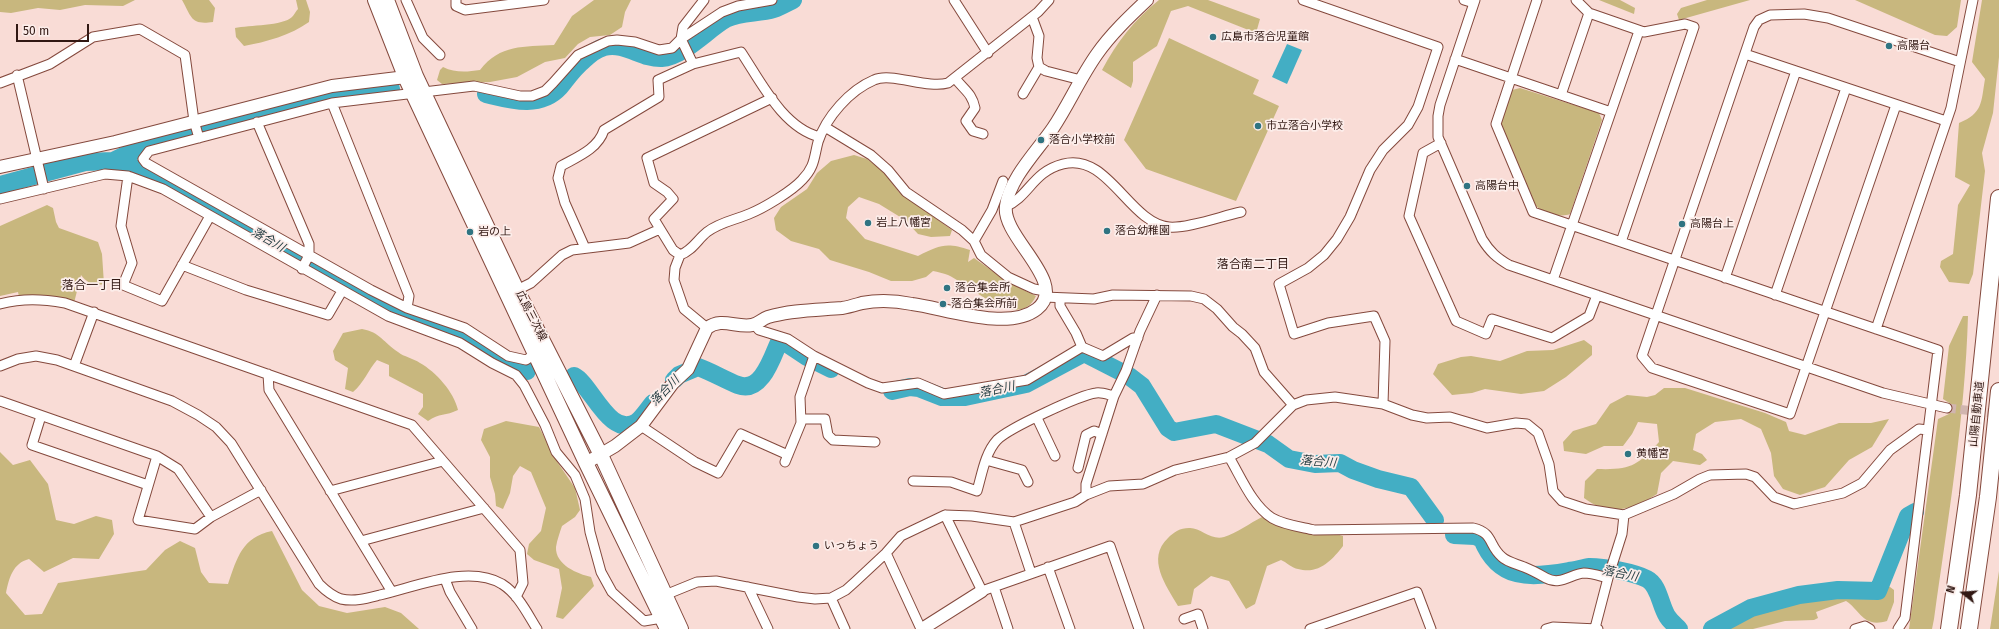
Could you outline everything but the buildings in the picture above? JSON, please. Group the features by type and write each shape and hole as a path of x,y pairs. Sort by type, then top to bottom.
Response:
{"highway":[{"name":"山陽自動車道","path":"1949,629 1968,495 1999,198"},
{"name":"山陽自動車道","path":"1969,629 1988,497 1999,391"}],"main road":[{"name":"広島三次線","path":"375,0 540,351 601,456 681,629"},
{"name":"広島三次線","path":"388,0 411,77"},
{"name":"広島三次線","path":"418,93 518,290 540,351 586,463 665,623"}],"street":[{"path":"406,0 423,38 440,55"},
{"path":"456,0 456,6 465,10 513,2 544,0"},
{"path":"693,64 682,41 683,27 704,0"},
{"path":"665,623 644,622 612,592 601,572 590,532 585,499 575,475 556,452 545,425 524,385 516,375 492,363 460,342 388,316 342,291 305,262 146,164 144,159 148,151 332,103 474,86 520,96 532,96 545,91 554,83 578,54 608,41 617,40 635,42 659,50 672,48 722,12 738,6 772,0"},
{"path":"954,0 988,52"},
{"path":"680,255 686,253 712,229 722,223 749,214 767,205 802,180 814,164 820,137 825,127 842,104 863,85 876,78 916,81 938,86 948,83 1032,17 1049,0"},
{"path":"586,463 601,456 641,426 673,383 688,369 707,328 713,324 723,322 754,324 768,317 796,312 851,307 863,303 878,302 911,303 974,317 1016,317 1028,315 1038,309 1045,294 1042,276 1011,230 1006,218 1005,210 1008,194 1015,181 1055,126 1096,54 1114,32 1147,0"},
{"path":"1303,0 1438,48 1418,107 1408,125 1383,150 1370,170 1350,217 1337,240 1324,255 1308,268 1279,284 1294,334 1328,323 1374,316 1386,341 1383,404"},
{"path":"1464,0 1474,2 1438,116 1437,128 1441,143 1482,239 1489,250 1497,258 1509,265 1883,393 1947,408"},
{"path":"1537,0 1496,124 1533,212 1938,350 1905,618 1898,629"},
{"path":"1576,0 1589,13 1639,31 1644,32 1685,24 1694,27 1621,242"},
{"path":"1876,329 1946,121 1974,0"},
{"path":"1560,95 1589,13"},
{"path":"1896,105 1790,414 1652,368 1642,356 1754,28 1759,20 1770,15 1804,14 1828,18 1960,62"},
{"path":"1023,94 1039,67 1037,58 1039,36 1032,17"},
{"path":"0,82 50,64 93,37 140,29 185,55 194,121 199,138"},
{"path":"1554,280 1639,31"},
{"path":"585,248 563,197 558,178 561,166 594,147 602,138 604,130 659,97 658,80 693,64 742,52 772,98 784,113 810,135 820,137"},
{"path":"1745,54 1946,121"},
{"path":"1455,60 1611,112"},
{"path":"1039,67 1046,71 1081,80"},
{"path":"1725,278 1796,71"},
{"path":"17,75 44,186"},
{"path":"0,166 37,161 332,86 411,77"},
{"path":"956,78 964,90 973,97 975,108 966,121 973,131 983,134"},
{"path":"1775,295 1846,88"},
{"path":"680,255 673,250 654,219 673,199 667,192 654,183 648,158 772,98"},
{"path":"332,103 409,296 407,308"},
{"path":"258,122 309,244 305,262"},
{"path":"825,127 871,155 888,170 906,192 962,230 974,242 981,255 1008,277 1045,294 1060,298 1094,299 1113,294 1191,296 1204,299 1217,309 1255,348 1264,372 1293,405"},
{"path":"1441,143 1423,152 1409,216 1456,322 1486,334 1492,319 1552,338 1589,316 1597,295"},
{"path":"992,210 1005,210 1015,203 1040,174 1053,167 1078,163 1092,168 1156,223 1168,227 1179,227 1241,212"},
{"path":"0,199 44,186 105,174 128,176 163,189 210,216 305,262 371,290 407,308 465,328 508,356 526,360 540,351"},
{"path":"128,176 121,226 132,263 123,285 162,301 210,216"},
{"path":"974,242 992,210 1002,181"},
{"path":"518,290 531,283 562,255 572,250 629,243 660,229"},
{"path":"680,255 675,268 674,280 684,309 689,315 707,328"},
{"path":"182,266 246,290 328,315 342,291"},
{"path":"1086,495 1086,484 1114,396 1125,375 1138,338 1157,295"},
{"path":"1060,298 1060,306 1076,333 1082,347 1103,356 1133,338 1138,338"},
{"path":"0,304 18,299 42,299 65,302 412,425 520,550 523,583 516,597"},
{"path":"74,366 94,312"},
{"path":"754,324 759,330 788,339 814,356 868,383 882,388 918,384 944,394 1027,380 1082,347"},
{"path":"0,366 18,359 36,356 56,360 172,401 198,414 216,427 232,443 319,584 328,592 341,599 360,600 445,579 472,575 487,578 502,584 516,597 537,629"},
{"path":"641,426 695,462 718,473 741,434 787,458 801,423 800,397 814,356"},
{"path":"268,374 269,390 392,592"},
{"path":"913,481 951,482 977,491 986,460 997,440 1011,430 1084,396 1098,392 1114,396"},
{"path":"665,595 697,582 716,581 798,597 815,599 831,598 846,590 886,553 901,536 945,515 972,516 1014,522 1075,502 1086,495 1109,486 1143,484 1175,470 1229,457 1258,439 1293,405 1306,400 1335,397 1383,404 1412,415 1427,418 1450,417 1487,428 1516,423 1527,424 1538,433 1549,464 1553,491 1562,501 1586,509 1624,515 1674,494 1710,475 1746,474 1755,477 1774,497 1794,504 1843,493 1862,483 1890,450 1919,429 1928,430"},
{"path":"0,401 157,456 178,469 211,517"},
{"path":"41,416 32,445 148,485"},
{"path":"1037,418 1055,456"},
{"path":"801,419 825,419 828,435 833,440 874,442"},
{"path":"1078,468 1086,435 1094,431 1102,434"},
{"path":"157,456 138,520 195,529 211,517 260,490"},
{"path":"1229,457 1262,510 1273,519 1293,526 1314,530 1473,528 1490,536 1496,550 1503,558 1538,573 1547,579 1557,581 1583,573 1608,578"},
{"path":"986,460 1022,470 1028,482"},
{"path":"330,491 443,461"},
{"path":"361,541 484,508"},
{"path":"945,515 982,591"},
{"path":"1546,629 1553,627 1596,629 1608,578 1622,534 1624,515"},
{"path":"1014,522 1031,573"},
{"path":"886,553 921,629 982,591 1110,546 1139,629"},
{"path":"1048,567 1070,629"},
{"path":"445,579 450,592 472,629"},
{"path":"748,587 768,629"},
{"path":"994,587 1008,629"},
{"path":"1310,629 1417,592 1431,629"},
{"path":"831,598 845,629"},
{"path":"1184,619 1198,614 1203,629"},
{"path":"1855,629 1865,626 1870,629"}],"shaded area":[{"path":"0,0 135,0 123,6 85,5 60,10 38,8 11,13 0,12"},
{"path":"182,0 209,0 215,8 213,22 206,23 193,19"},
{"path":"296,0 306,0 310,12 309,22 302,27 278,37 244,46 236,37 235,28 274,24 288,20 298,9"},
{"path":"594,0 631,0 625,12 622,27 610,35 590,37 578,44 565,58 545,62 517,77 490,82 442,84 437,80 440,70 443,67 461,72 480,70 496,55 504,51 513,48 554,45 572,16"},
{"path":"1159,0 1208,0 1260,19 1256,33 1188,6 1171,11 1157,46 1133,62 1133,81 1131,88 1102,70 1127,32 1142,15"},
{"path":"1599,0 1620,0 1635,8 1634,14"},
{"path":"1707,0 1750,0 1679,20 1677,14 1681,8"},
{"path":"1855,0 1961,0 1957,27 1947,36 1935,35"},
{"path":"1982,0 1999,0 1999,57 1993,113 1982,153 1985,171 1973,274 1969,284 1949,282 1940,267 1941,261 1953,254 1958,205 1970,185 1955,177 1959,123 1973,115 1980,106 1985,79 1972,62"},
{"path":"1169,38 1259,80 1253,94 1279,106 1236,201 1146,169 1124,140"},
{"path":"1520,88 1599,113 1602,120 1570,214 1552,214 1543,211 1536,206 1501,124 1512,90"},
{"path":"854,155 867,159 883,171 899,192 952,230 950,236 931,237 918,234 905,220 879,204 859,197 848,207 846,218 865,239 918,256 932,249 949,245 970,250 968,262 974,258 1008,282 1036,296 1028,306 1018,310 1006,308 994,303 948,275 933,271 926,277 912,281 891,281 869,272 830,260 819,249 791,241 776,230 774,218 781,207 807,189 817,173 831,161"},
{"path":"47,205 53,208 59,228 98,242 102,254 104,284 97,285 91,283 81,275 74,303 19,297 18,292 0,296 0,226"},
{"path":"1963,316 1968,316 1960,430 1934,619 1932,629 1909,629 1938,419 1949,414 1951,404 1943,399 1949,346"},
{"path":"362,329 378,335 400,354 417,361 438,377 453,396 458,410 428,421 418,414 423,407 423,394 389,376 389,365 377,360 360,385 353,392 345,389 348,368 335,360 333,351 343,333"},
{"path":"1584,340 1592,346 1592,355 1566,377 1544,391 1521,394 1485,389 1472,393 1452,395 1433,374 1438,364 1461,357 1471,356 1500,361 1527,351 1553,350"},
{"path":"1664,388 1685,388 1765,413 1786,422 1789,431 1805,435 1839,423 1871,423 1889,419 1872,447 1849,460 1825,487 1800,495 1783,489 1774,476 1771,453 1761,429 1741,419 1715,422 1696,434 1693,450 1702,454 1707,460 1700,465 1673,461 1661,473 1657,494 1639,504 1621,509 1612,509 1603,508 1584,498 1585,481 1597,469 1618,469 1632,465 1645,456 1659,442 1657,424 1638,422 1632,434 1623,446 1604,446 1586,454 1564,451 1563,442 1573,431 1596,424 1610,404 1627,395 1647,397 1655,395"},
{"path":"506,421 539,427 558,463 575,488 580,510 575,517 562,526 556,544 557,553 559,559 568,568 580,574 591,577 594,586 563,619 556,617 562,588 559,569 534,560 527,554 529,544 541,531 546,508 531,472 520,466 513,476 510,493 503,509 496,506 495,494 490,477 490,457 481,440 484,429"},
{"path":"0,452 13,465 30,460 48,484 56,520 74,524 96,516 112,520 114,534 99,559 73,558 44,572 29,559 19,564 15,568 10,577 6,593 25,615 42,614 58,583 146,570 165,550 180,541 195,548 201,572 209,583 228,584 234,566 242,550 254,538 272,531 302,590 319,606 347,613 385,607 401,613 419,629 0,629"},
{"path":"1262,517 1272,521 1343,536 1343,546 1324,565 1312,570 1296,568 1281,560 1267,566 1255,604 1246,609 1229,581 1211,576 1194,589 1191,604 1178,606 1164,581 1158,563 1162,546 1168,538 1177,531 1189,528 1193,528 1210,536 1219,538 1224,537"},
{"path":"1999,571 1999,629 1990,629"},
{"path":"1886,584 1894,590 1894,602 1887,621 1879,623 1867,620 1846,601 1816,612 1818,618 1814,620 1785,621 1753,629 1720,629 1726,619 1781,602 1839,594 1878,594"}],"water":[{"path":"1287,44 1302,50 1287,84 1272,77"}],"waterway":[{"path":"486,94 505,99 525,101 544,98 552,94 560,87 574,69 586,58 601,48 612,46 619,47 654,58 662,58 678,53 687,48 732,16 774,9 793,0"},
{"path":"113,161 148,144 307,101 333,96 391,89"},
{"name":"落合川","path":"0,185 85,162 113,161 141,170 180,190 360,293 394,310 467,338 507,365 527,371"},
{"name":"落合川","path":"674,380 679,375 698,367 738,385 746,386 753,384 759,380 769,365 779,342 786,343 807,357 831,369"},
{"name":"落合川","path":"892,391 910,387 919,388 942,397 965,397 1026,384 1084,353 1129,376 1142,386 1168,428 1174,432 1216,424 1268,444 1289,459 1315,464 1340,463 1353,470 1378,479 1411,487 1435,520"},
{"name":"落合川","path":"574,376 587,389 602,409 618,424 627,426 637,422 653,403"},
{"name":"落合川","path":"1712,629 1751,608 1799,595 1838,590 1878,591 1908,516 1915,512"},
{"name":"落合川","path":"1454,535 1475,536 1482,539 1489,553 1497,563 1517,573 1541,575 1590,567 1618,570 1641,576 1651,582 1657,590 1667,616 1679,629"}],"tunnel":[{"path":"1947,408 1999,414"}],"place":[{"name":"広島市落合児童館","path":"1213,37"},
{"name":"高陽台","path":"1889,46"},
{"name":"市立落合小学校","path":"1258,126"},
{"name":"落合小学校前","path":"1041,140"},
{"name":"高陽台中","path":"1467,186"},
{"name":"岩上八幡宮","path":"868,223"},
{"name":"高陽台上","path":"1682,224"},
{"name":"落合幼稚園","path":"1107,231"},
{"name":"岩の上","path":"470,232"},
{"name":"落合集会所","path":"947,288"},
{"name":"落合集会所前","path":"943,304"},
{"name":"黄幡宮","path":"1628,454"},
{"name":"いっちょう","path":"816,546"}],"district":[{"name":"落合南二丁目","path":"1253,265"},
{"name":"落合一丁目","path":"92,286"}]}
